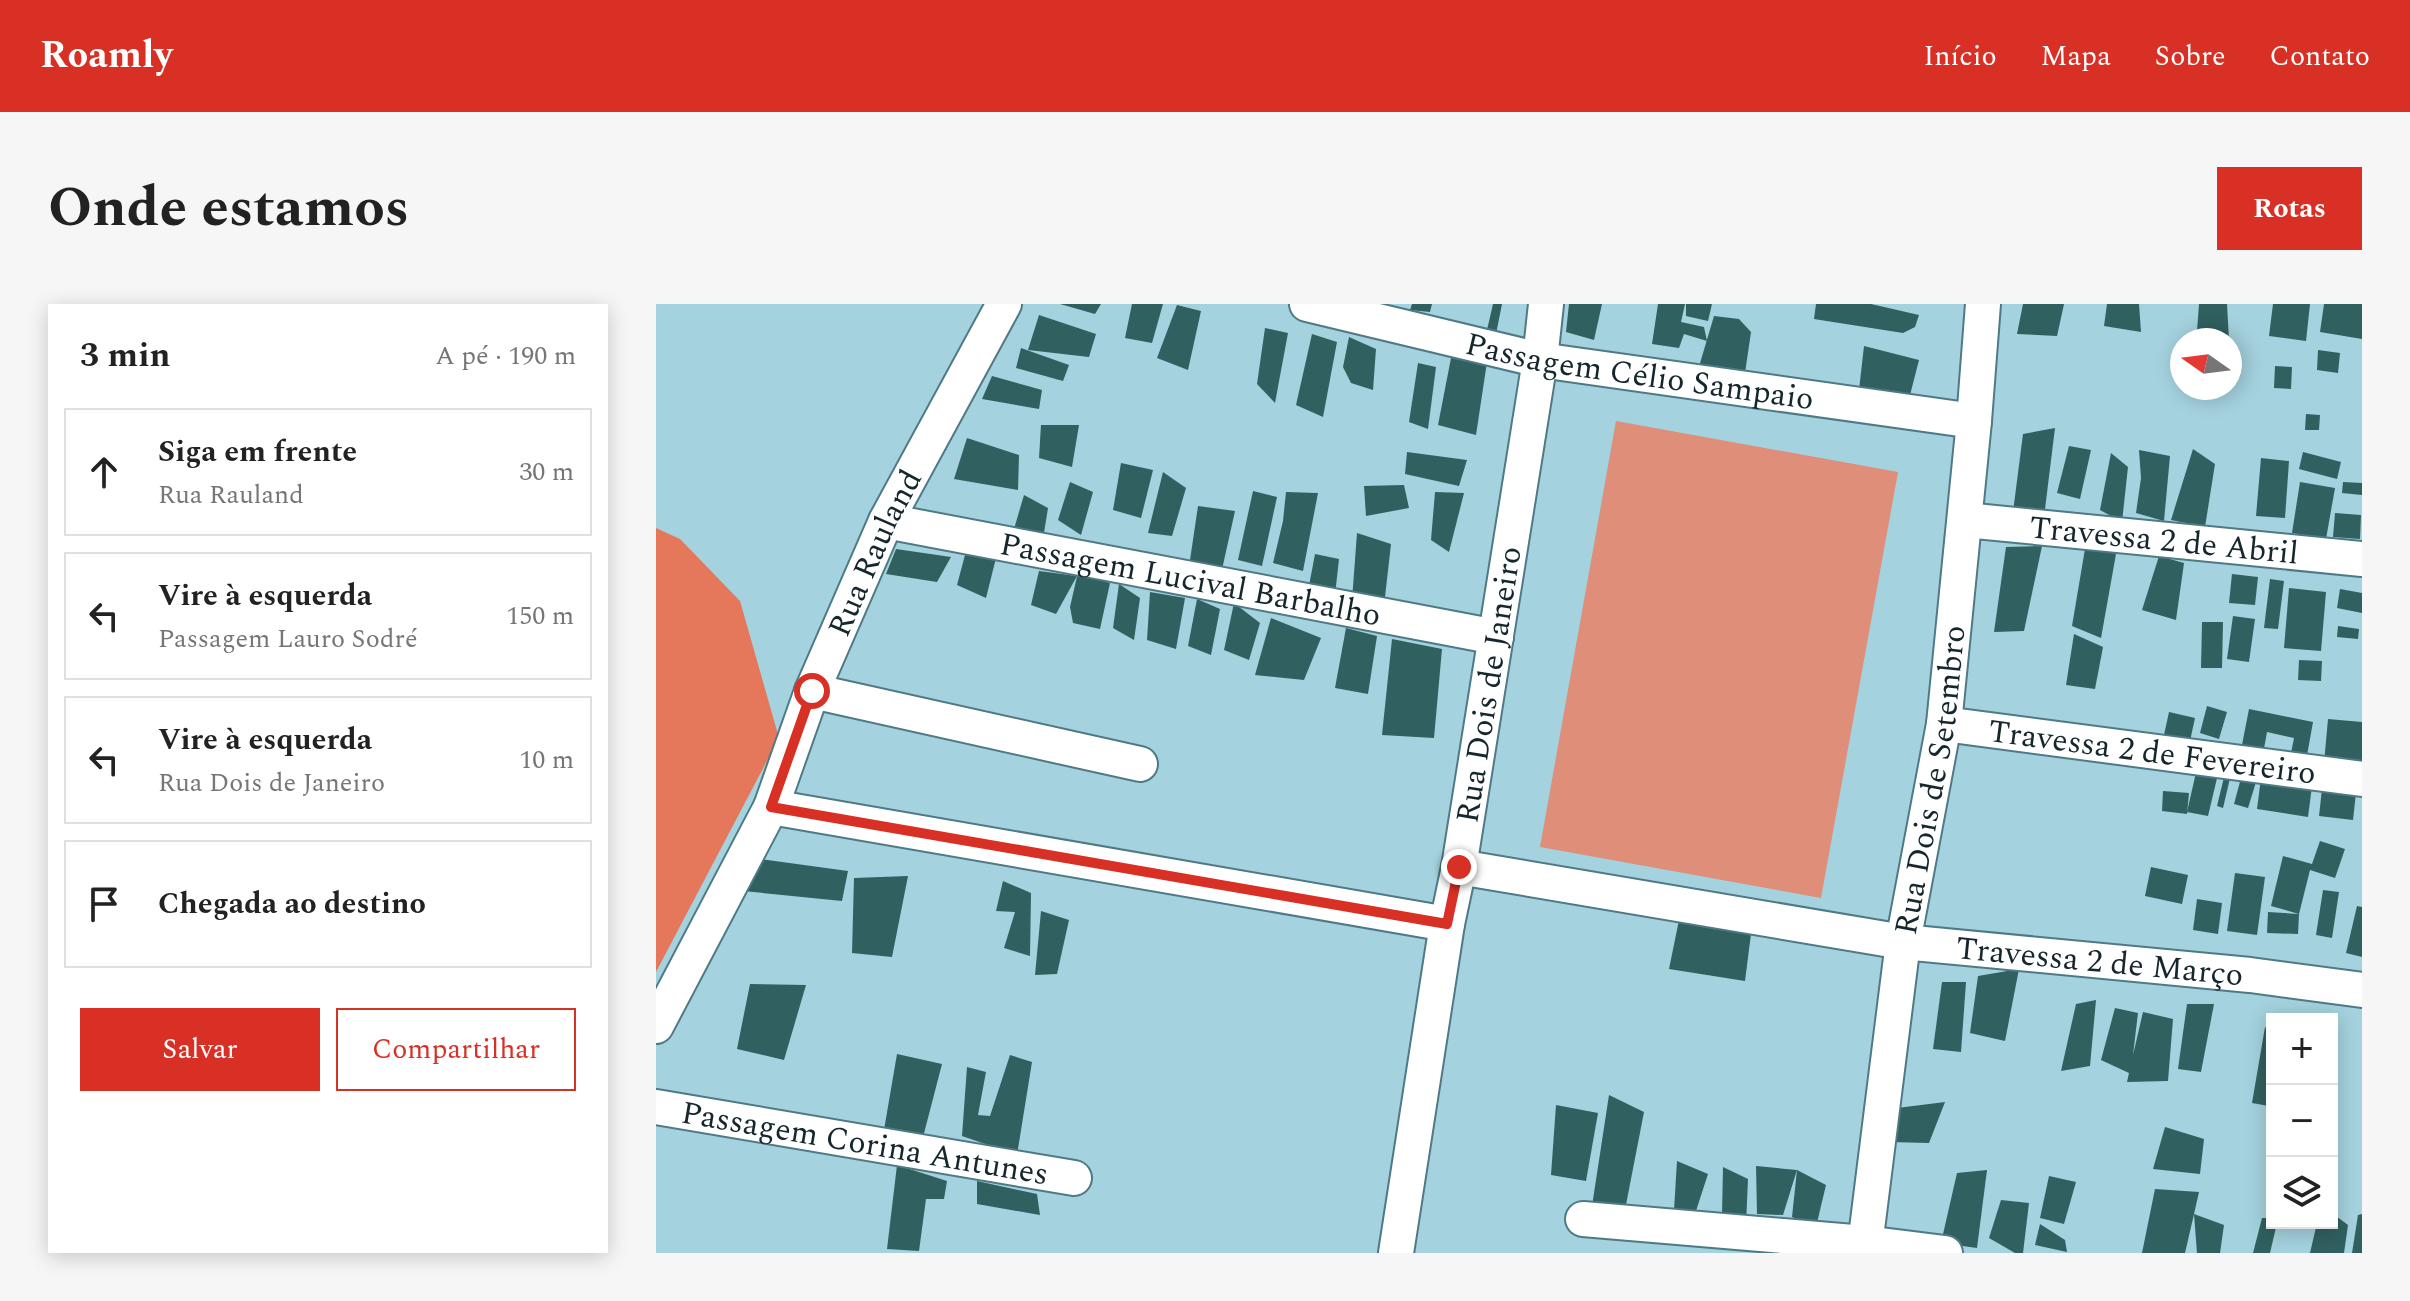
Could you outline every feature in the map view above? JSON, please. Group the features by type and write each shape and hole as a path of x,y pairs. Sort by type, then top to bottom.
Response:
{"street":[{"name":"Rua Rauland","path":"656,1026 771,807 812,691 886,521 1004,304"},
{"name":"Passagem Célio Sampaio","path":"1307,304 1540,360 1974,421"},
{"name":"Rua Dois de Janeiro","path":"1396,1253 1540,360 1546,304"},
{"name":"Rua Dois de Setembro","path":"1864,1248 1903,942 1944,724 1983,304"},
{"name":"Travessa 2 de Abril","path":"1965,520 2362,559"},
{"name":"Passagem Lucival Barbalho","path":"886,521 1496,637"},
{"path":"812,691 1140,764"},
{"name":"Travessa 2 de Fevereiro","path":"1944,724 2362,779"},
{"path":"771,807 1447,924"},
{"name":"Travessa 2 de Março","path":"1459,867 1903,942 2250,975 2362,990"},
{"name":"Passagem Corina Antunes","path":"656,1107 1074,1178"},
{"path":"1583,1219 1864,1248 1945,1253"}],"shaded area":[{"path":"1616,421 1898,472 1821,898 1540,847"},
{"path":"656,528 680,539 740,601 779,738 656,972"}],"building":[{"path":"1060,304 1101,304 1095,314"},
{"path":"1132,304 1163,304 1152,343 1125,338"},
{"path":"1412,304 1432,304 1430,312 1410,310"},
{"path":"1493,304 1502,304 1496,334 1487,330"},
{"path":"1569,304 1602,304 1594,340 1566,332"},
{"path":"1658,304 1685,304 1681,322 1704,327 1707,341 1684,334 1679,348 1652,344"},
{"path":"1686,304 1712,304 1708,321 1686,316"},
{"path":"1816,304 1871,304 1919,315 1915,327 1903,333 1814,319"},
{"path":"2023,304 2064,304 2057,336 2017,334"},
{"path":"2107,304 2139,304 2141,332 2104,326"},
{"path":"2199,304 2227,304 2228,328 2197,328"},
{"path":"2273,304 2310,304 2306,341 2269,336"},
{"path":"2324,304 2362,304 2362,339 2320,332"},
{"path":"1177,305 1201,311 1188,370 1157,358"},
{"path":"1039,315 1096,334 1089,357 1028,350"},
{"path":"1714,316 1739,319 1751,332 1745,373 1698,370"},
{"path":"1265,328 1288,333 1275,403 1257,384"},
{"path":"1312,334 1337,342 1323,417 1296,405"},
{"path":"1349,337 1376,349 1373,390 1351,383 1343,367"},
{"path":"1864,346 1919,360 1909,399 1859,390"},
{"path":"1021,348 1069,365 1063,381 1016,368"},
{"path":"2318,350 2340,353 2338,373 2317,370"},
{"path":"1451,358 1487,362 1476,435 1438,425"},
{"path":"1418,363 1436,367 1428,429 1409,422"},
{"path":"2275,366 2292,367 2291,389 2274,388"},
{"path":"992,376 1042,390 1039,409 982,399"},
{"path":"2306,414 2320,415 2319,430 2305,430"},
{"path":"1041,425 1079,425 1072,467 1039,458"},
{"path":"2055,428 2045,509 2013,512 2023,434"},
{"path":"967,438 1019,455 1018,490 954,479"},
{"path":"2069,446 2091,450 2080,499 2057,493"},
{"path":"2193,449 2215,464 2205,527 2171,520"},
{"path":"2139,450 2170,456 2164,521 2136,513 2141,478"},
{"path":"1407,452 1467,460 1459,486 1405,474"},
{"path":"2303,452 2341,462 2337,479 2299,469"},
{"path":"2111,453 2128,467 2122,522 2100,510"},
{"path":"2261,458 2289,461 2285,518 2256,516"},
{"path":"1121,463 1153,470 1141,518 1113,510"},
{"path":"1163,472 1186,488 1172,536 1148,533"},
{"path":"1070,482 1093,492 1081,535 1058,520"},
{"path":"2300,482 2335,488 2326,539 2292,533"},
{"path":"2343,482 2362,483 2362,495 2342,493"},
{"path":"1404,485 1409,508 1366,516 1364,486"},
{"path":"1253,491 1277,497 1262,566 1238,560"},
{"path":"1286,492 1318,493 1303,571 1273,563"},
{"path":"1435,492 1464,493 1449,552 1431,540"},
{"path":"1024,495 1048,508 1043,539 1014,529"},
{"path":"1198,506 1235,511 1221,574 1190,560"},
{"path":"2335,513 2361,515 2360,539 2333,537"},
{"path":"1357,533 1391,544 1385,597 1352,600"},
{"path":"2086,543 2116,554 2101,638 2072,626"},
{"path":"2042,546 2024,631 1994,632 2006,547"},
{"path":"896,549 951,557 937,582 886,574"},
{"path":"1315,554 1339,559 1335,595 1308,591"},
{"path":"965,555 996,558 986,598 957,585"},
{"path":"2159,556 2184,563 2176,620 2142,610"},
{"path":"1039,571 1077,576 1056,614 1031,605"},
{"path":"1078,572 1110,583 1100,629 1073,623 1070,607"},
{"path":"2232,574 2258,577 2255,605 2229,603"},
{"path":"2270,579 2284,581 2278,629 2264,628"},
{"path":"1119,584 1140,598 1134,640 1113,628"},
{"path":"2289,588 2326,592 2321,651 2284,648"},
{"path":"2340,589 2362,593 2362,613 2337,608"},
{"path":"1150,592 1185,598 1176,649 1147,640"},
{"path":"1197,599 1220,609 1211,655 1188,646"},
{"path":"1234,603 1260,623 1249,660 1224,650"},
{"path":"2233,616 2255,619 2249,662 2227,659"},
{"path":"1271,618 1321,638 1304,680 1255,675"},
{"path":"2202,622 2223,622 2222,668 2201,668"},
{"path":"2338,626 2359,629 2358,639 2337,637"},
{"path":"1346,628 1377,636 1368,694 1335,688"},
{"path":"2074,634 2103,647 2095,689 2066,685"},
{"path":"1392,639 1442,649 1434,738 1382,735"},
{"path":"2299,660 2322,661 2321,681 2298,680"},
{"path":"2207,706 2227,712 2219,739 2200,733"},
{"path":"2249,709 2313,722 2306,761 2290,758 2294,738 2267,732 2263,754 2241,750"},
{"path":"2169,712 2195,718 2190,741 2164,735"},
{"path":"2328,719 2362,722 2362,767 2324,763"},
{"path":"2197,768 2218,774 2208,816 2187,812"},
{"path":"2225,773 2231,774 2223,808 2217,806"},
{"path":"2241,778 2256,782 2248,808 2234,804"},
{"path":"2261,778 2312,786 2308,817 2257,809"},
{"path":"2322,789 2356,793 2353,820 2319,816"},
{"path":"2163,791 2189,793 2187,814 2162,811"},
{"path":"2320,841 2345,849 2335,878 2310,870 2299,914 2271,906 2283,856 2312,864"},
{"path":"745,857 848,871 842,901 743,891"},
{"path":"2151,867 2188,875 2182,904 2145,896"},
{"path":"2235,873 2265,877 2257,935 2227,931"},
{"path":"908,876 892,957 852,953 854,878"},
{"path":"1003,881 1031,893 1030,956 1004,948 1015,912 996,911"},
{"path":"2323,890 2339,892 2332,938 2316,935"},
{"path":"2197,899 2222,903 2218,934 2193,930"},
{"path":"2357,906 2362,907 2362,957 2346,953"},
{"path":"1041,911 1069,920 1057,974 1035,975"},
{"path":"2268,912 2299,914 2298,934 2267,933"},
{"path":"1679,920 1751,934 1745,981 1669,969"},
{"path":"2019,969 2005,1041 1970,1033 1978,976"},
{"path":"1942,982 1966,982 1961,1052 1933,1049"},
{"path":"750,984 806,985 784,1060 737,1049"},
{"path":"2096,1000 2090,1066 2061,1071 2076,1004"},
{"path":"2187,1004 2214,1004 2201,1072 2178,1069"},
{"path":"2115,1008 2138,1013 2133,1055 2143,1012 2173,1019 2168,1081 2127,1082 2129,1073 2101,1060"},
{"path":"2265,1027 2266,1105 2252,1103"},
{"path":"897,1054 942,1064 922,1141 884,1130"},
{"path":"1010,1055 1032,1062 1017,1155 962,1136 967,1067 986,1072 978,1115 990,1116"},
{"path":"1609,1095 1644,1112 1624,1215 1592,1206"},
{"path":"1945,1102 1929,1143 1889,1142 1897,1108"},
{"path":"1556,1105 1598,1113 1586,1181 1551,1175"},
{"path":"2165,1127 2204,1139 2200,1174 2153,1169"},
{"path":"1677,1161 1708,1174 1694,1217 1674,1210"},
{"path":"897,1165 947,1181 944,1199 926,1199 919,1251 887,1249"},
{"path":"1756,1166 1797,1170 1783,1215 1757,1214"},
{"path":"1723,1167 1748,1179 1746,1225 1722,1215"},
{"path":"1797,1170 1826,1185 1816,1227 1792,1217"},
{"path":"1987,1170 1977,1248 1941,1243 1957,1173"},
{"path":"2049,1176 2076,1182 2064,1224 2040,1218"},
{"path":"977,1181 1037,1194 1040,1215 977,1204"},
{"path":"2155,1189 2199,1192 2185,1253 2142,1253"},
{"path":"2001,1200 2029,1203 2023,1253 2015,1253 1989,1238"},
{"path":"2194,1214 2224,1225 2220,1253 2197,1253"},
{"path":"2362,1214 2362,1253 2352,1253 2358,1215"},
{"path":"2262,1218 2266,1218 2266,1229 2276,1229 2270,1253 2253,1253"},
{"path":"2338,1218 2348,1225 2344,1253 2310,1253 2316,1229 2338,1229"},
{"path":"2040,1224 2065,1240 2067,1252 2035,1245"}],"route":[{"path":"812,691 771,807 1447,924 1459,867"}]}
